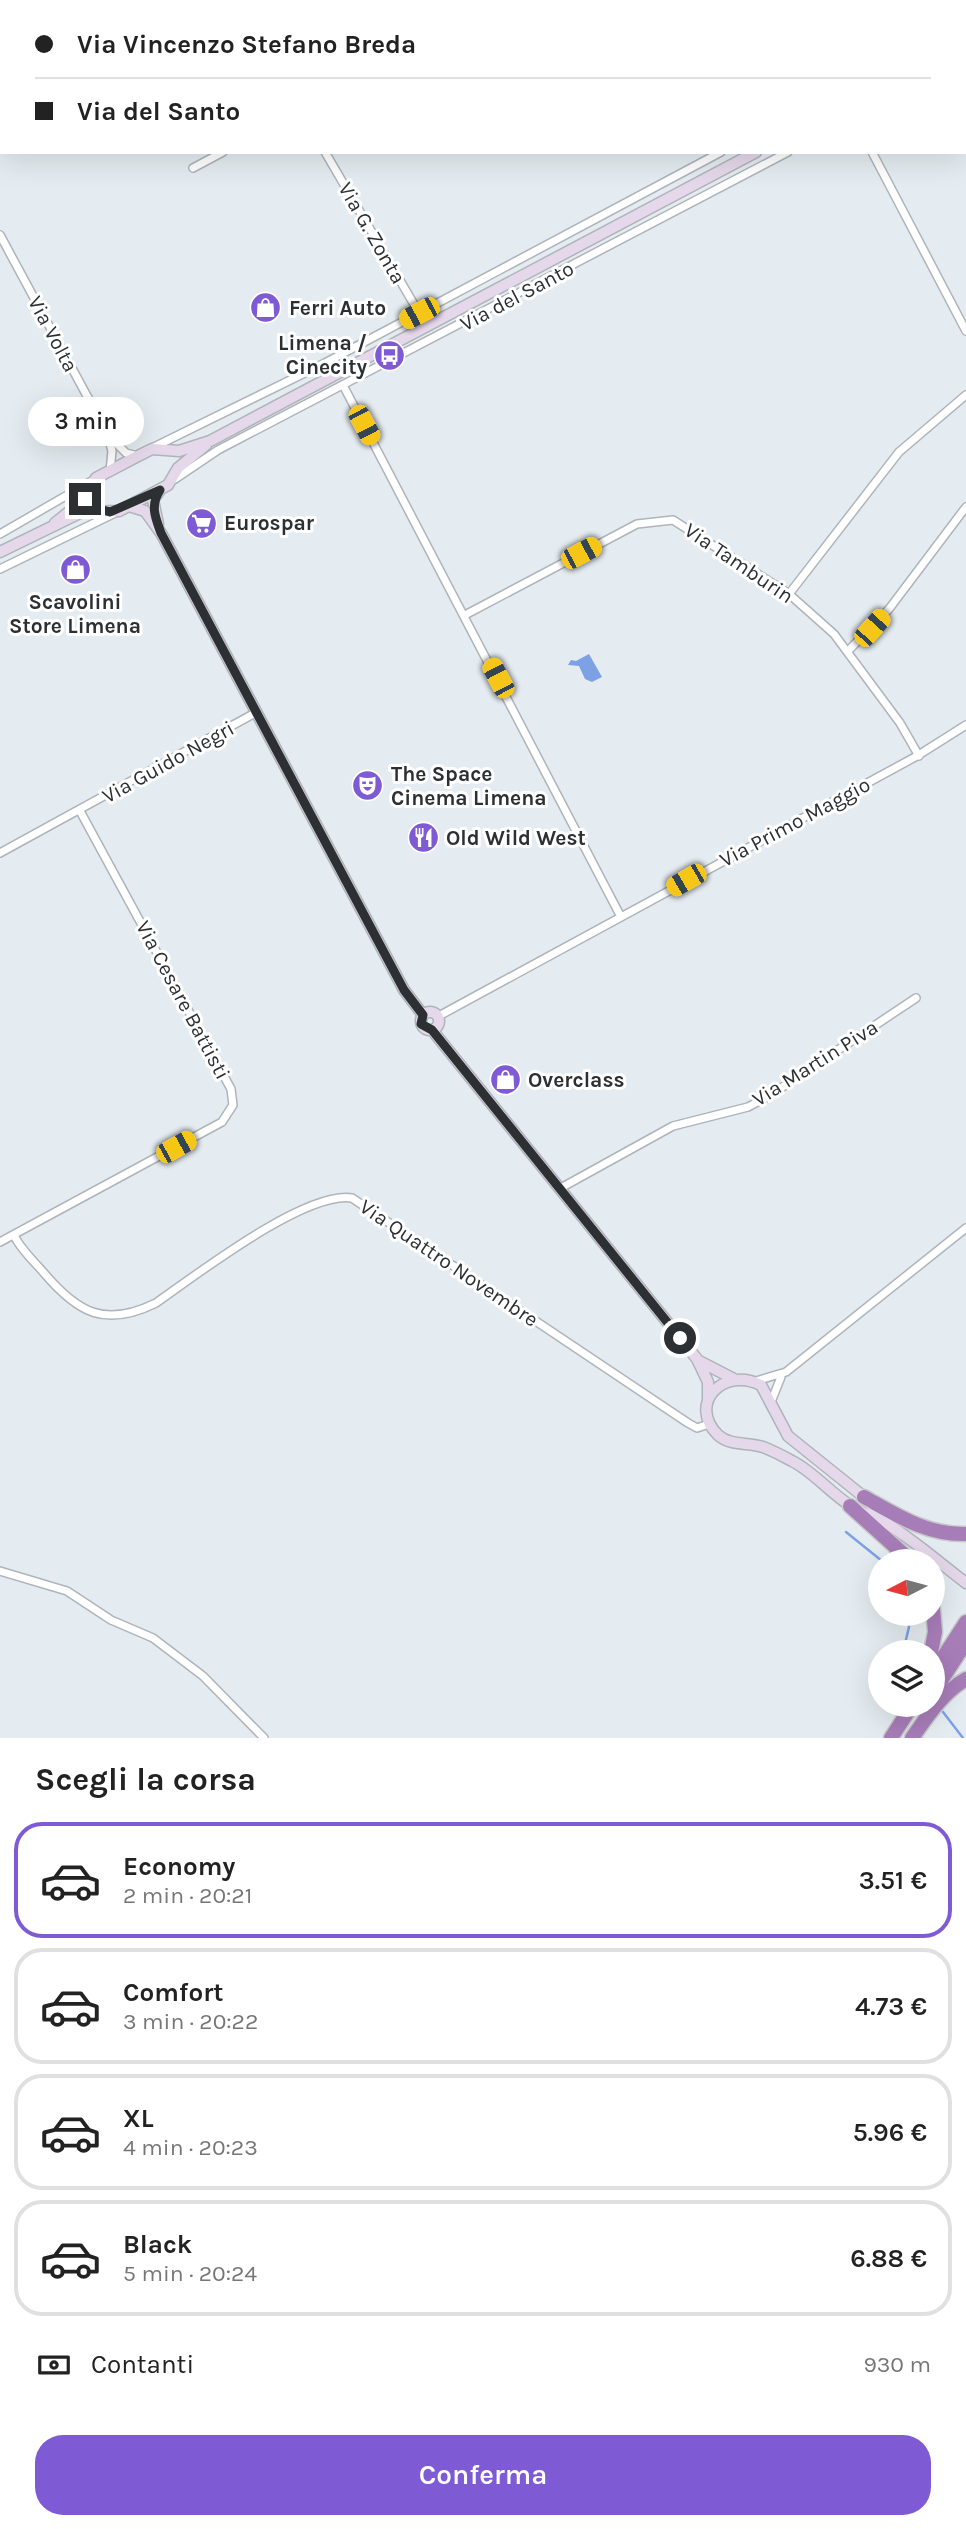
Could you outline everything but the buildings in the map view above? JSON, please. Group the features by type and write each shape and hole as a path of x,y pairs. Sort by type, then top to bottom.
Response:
{"highway":[{"path":"864,1497 925,1529 944,1534 966,1534"},
{"path":"850,1506 898,1549"},
{"path":"945,1654 966,1622"},
{"path":"945,1674 966,1642"},
{"path":"912,1738 946,1695 966,1679"},
{"path":"885,1738 897,1717"},
{"path":"891,1738 905,1717"},
{"path":"904,1738 917,1717"}],"street":[{"path":"193,168 219,154"},
{"name":"Via G. Zonta","path":"326,154 419,313"},
{"name":"Via del Santo","path":"96,478 419,313 717,154"},
{"path":"152,449 171,452 210,441 752,154"},
{"name":"Via del Santo","path":"55,523 82,512 124,508 160,490 218,450 344,387 784,154"},
{"path":"873,154 966,331"},
{"name":"Via Volta","path":"0,235 107,433"},
{"name":"Via del Santo","path":"539,249 546,262"},
{"path":"305,371 313,385"},
{"path":"344,387 621,917"},
{"path":"789,594 898,452 966,395"},
{"path":"107,433 126,453 138,456"},
{"path":"107,433 112,451 110,471"},
{"name":"Via del Santo","path":"173,480 178,468 210,441"},
{"path":"171,452 178,468"},
{"path":"0,552 55,523 90,492 96,478"},
{"path":"0,534 96,478"},
{"path":"160,490 153,500 153,507 161,533"},
{"path":"90,492 100,511"},
{"path":"848,651 888,609 966,506"},
{"path":"0,569 124,508 145,512 161,533 404,990 423,1015 423,1027 432,1030 697,1359 708,1382 709,1424 719,1436 733,1443 762,1447 795,1462 850,1506 890,1526 966,1583"},
{"name":"Via Tamburin","path":"465,615 628,528 658,520 681,523 789,594 834,634 900,723 919,756"},
{"name":"Via Guido Negri","path":"80,811 255,713"},
{"name":"Via Primo Maggio","path":"437,1017 919,756 966,725"},
{"path":"0,853 80,811"},
{"name":"Via Cesare Battisti","path":"0,1241 222,1122 233,1105 230,1089 80,811"},
{"name":"Via Martin Piva","path":"559,1189 673,1126 748,1107 769,1096 916,998"},
{"path":"423,1015 430,1013 437,1017 438,1024 432,1030"},
{"name":"Via Quattro Novembre","path":"13,1235 66,1299 81,1310 112,1315 136,1311 156,1303 270,1227 332,1198 352,1198 696,1428 709,1424"},
{"path":"697,1359 734,1378 754,1381 777,1377 966,1228"},
{"path":"771,1402 777,1381 786,1371"},
{"path":"708,1401 723,1381 734,1378"},
{"path":"754,1381 761,1385 788,1436 864,1497 890,1526"},
{"path":"0,1571 67,1591 111,1620 153,1638 203,1676 264,1738"}],"water":[{"path":"589,654 602,677 592,682 585,679 579,666 568,665 571,660 576,661"}],"waterway":[{"path":"846,1532 868,1550"},
{"path":"906,1640 909,1626"},
{"path":"945,1715 963,1738"}],"place":[{"name":"Ferri Auto","path":"266,308"},
{"name":"Limena / Cinecity","path":"390,355"},
{"name":"Eurospar","path":"201,523"},
{"name":"Scavolini Store Limena","path":"75,570"},
{"name":"The Space Cinema Limena","path":"368,786"},
{"name":"Old Wild West","path":"423,838"},
{"name":"Overclass","path":"505,1080"}],"route":[{"path":"85,499 90,492 96,508 106,513 119,511 160,490 153,500 153,507 161,533 404,990 423,1015 421,1024 427,1030 432,1030 438,1041 680,1338"}]}
